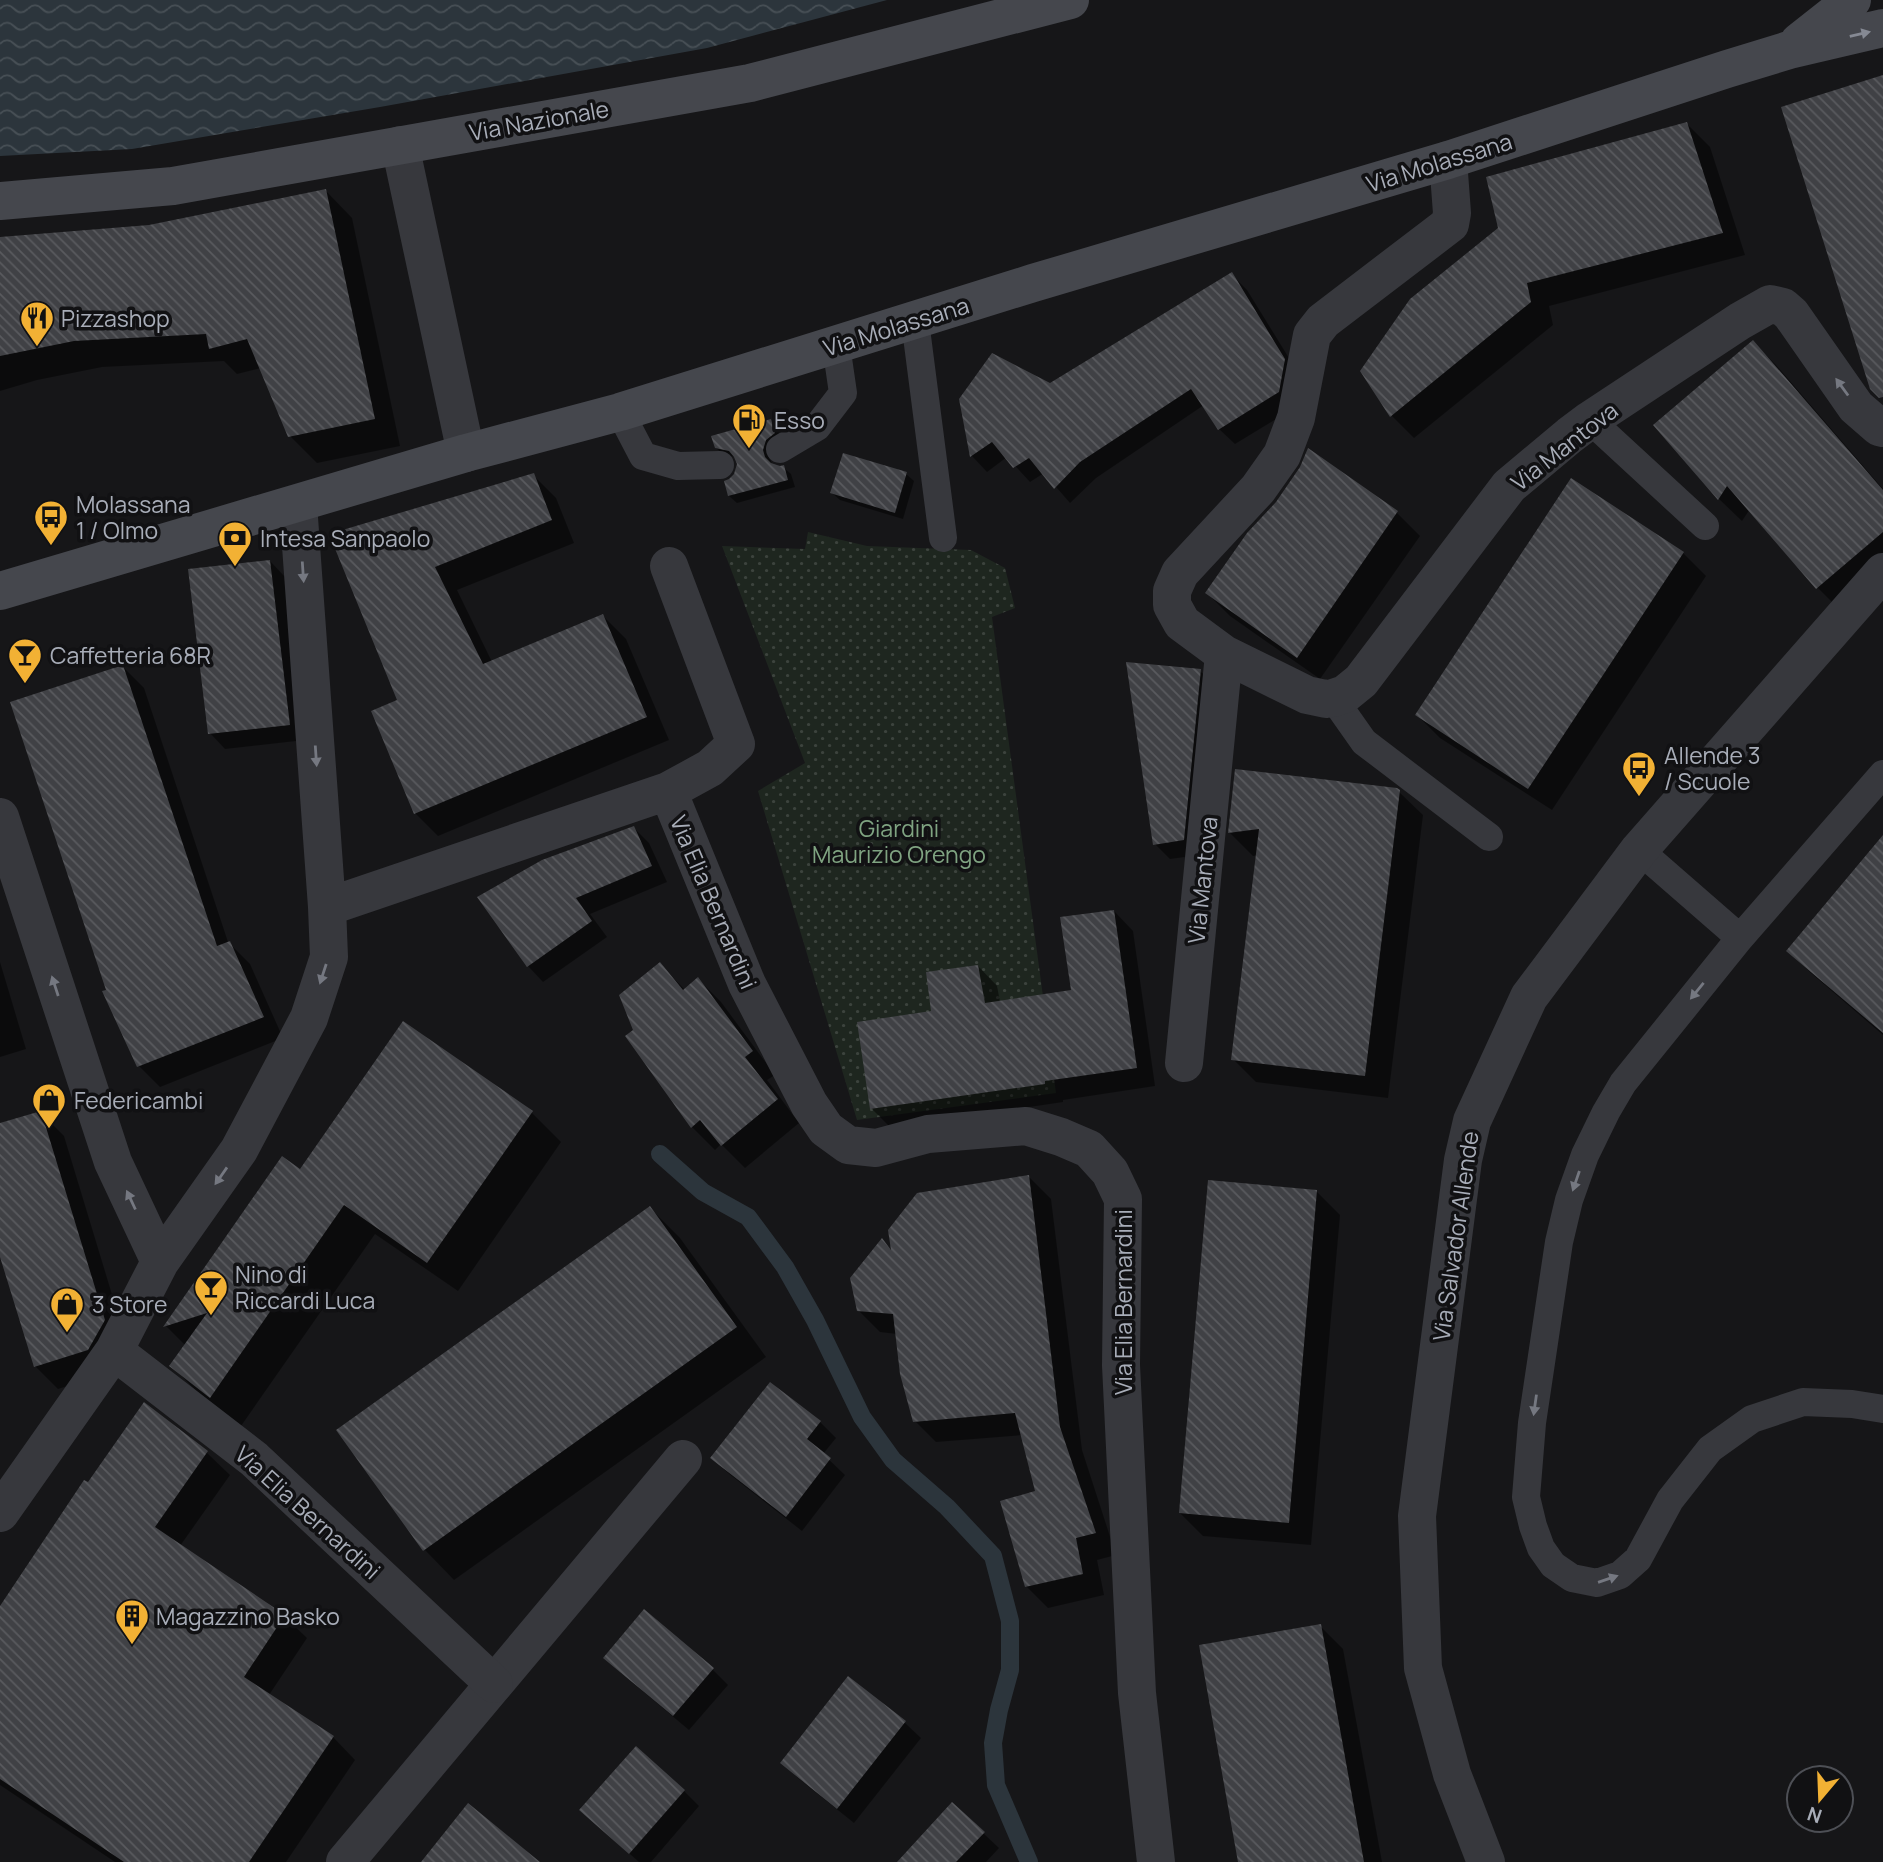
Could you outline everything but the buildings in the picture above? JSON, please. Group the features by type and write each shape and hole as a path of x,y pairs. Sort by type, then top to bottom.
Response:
{"main road":[{"name":"Via Nazionale","path":"0,201 173,186 750,82 1070,0"},
{"name":"Via Molassana","path":"1789,50 1852,0"},
{"name":"Via Molassana","path":"0,591 466,453 620,412 1032,283 1448,160 1789,50 1883,28"}],"street":[{"path":"400,145 466,453"},
{"path":"1333,698 1307,695 1224,654 1182,623 1172,605 1172,591 1180,573 1258,489 1282,455 1296,418 1312,335 1323,321 1450,224 1452,213 1448,160"},
{"name":"Via Mantova","path":"1333,698 1345,694 1361,681 1509,486 1590,420 1770,304 1783,306 1791,314 1856,407 1883,428"},
{"path":"0,1513 114,1351 160,1262 239,1150 309,1018 329,957 298,504"},
{"name":"Via Elia Bernardini","path":"327,907 668,791 710,768 736,744 669,566"},
{"name":"Via Salvador Allende","path":"1486,1862 1452,1774 1423,1668 1417,1516 1462,1160 1472,1121 1529,997 1640,850 1883,572"},
{"name":"Via Mantova","path":"1184,1063 1224,654"},
{"name":"Via Elia Bernardini","path":"668,791 747,984 809,1104 826,1129 848,1145 876,1148 928,1134 1026,1126 1089,1149 1110,1172 1123,1199 1121,1365 1137,1693 1156,1862"},
{"path":"0,817 113,1162 160,1262"},
{"name":"Via Elia Bernardini","path":"114,1351 254,1459 494,1684"},
{"path":"345,1862 683,1460"}],"lane":[{"path":"915,321 943,538"},
{"path":"780,449 817,427 843,393 836,345"},
{"path":"620,412 643,456 678,466 720,465"},
{"path":"1590,420 1705,526"},
{"path":"1333,698 1364,742 1489,837"},
{"path":"1883,774 1740,938 1623,1083 1585,1155 1569,1200 1559,1242 1532,1423 1526,1497 1541,1548 1553,1565 1572,1578 1597,1583 1620,1575 1638,1559 1670,1500 1710,1449 1752,1419 1803,1402 1852,1404 1883,1409"},
{"path":"1640,850 1740,938"}],"green space":[{"name":"Giardini Maurizio Orengo","path":"808,532 867,546 971,550 1005,568 1015,608 992,617 1056,1093 857,1120 758,791 805,763 722,546 805,549"}],"water":[{"path":"0,0 887,0 707,48 380,107 132,149 0,156"}],"waterway":[{"path":"660,1154 703,1192 748,1217 785,1267 815,1320 862,1417 893,1460 947,1507 993,1556 1010,1621 1010,1670 993,1743 996,1785 1029,1862"}],"place":[{"name":"Pizzashop","path":"37,348"},
{"name":"Esso","path":"749,450"},
{"name":"Molassana 1 / Olmo","path":"51,547"},
{"name":"Intesa Sanpaolo","path":"235,568"},
{"name":"Caffetteria 68R","path":"25,685"},
{"name":"Allende 3 / Scuole","path":"1639,798"},
{"name":"Federicambi","path":"49,1130"},
{"name":"Nino di Riccardi Luca","path":"211,1317"},
{"name":"3 Store","path":"67,1334"},
{"name":"Magazzino Basko","path":"132,1646"}]}
